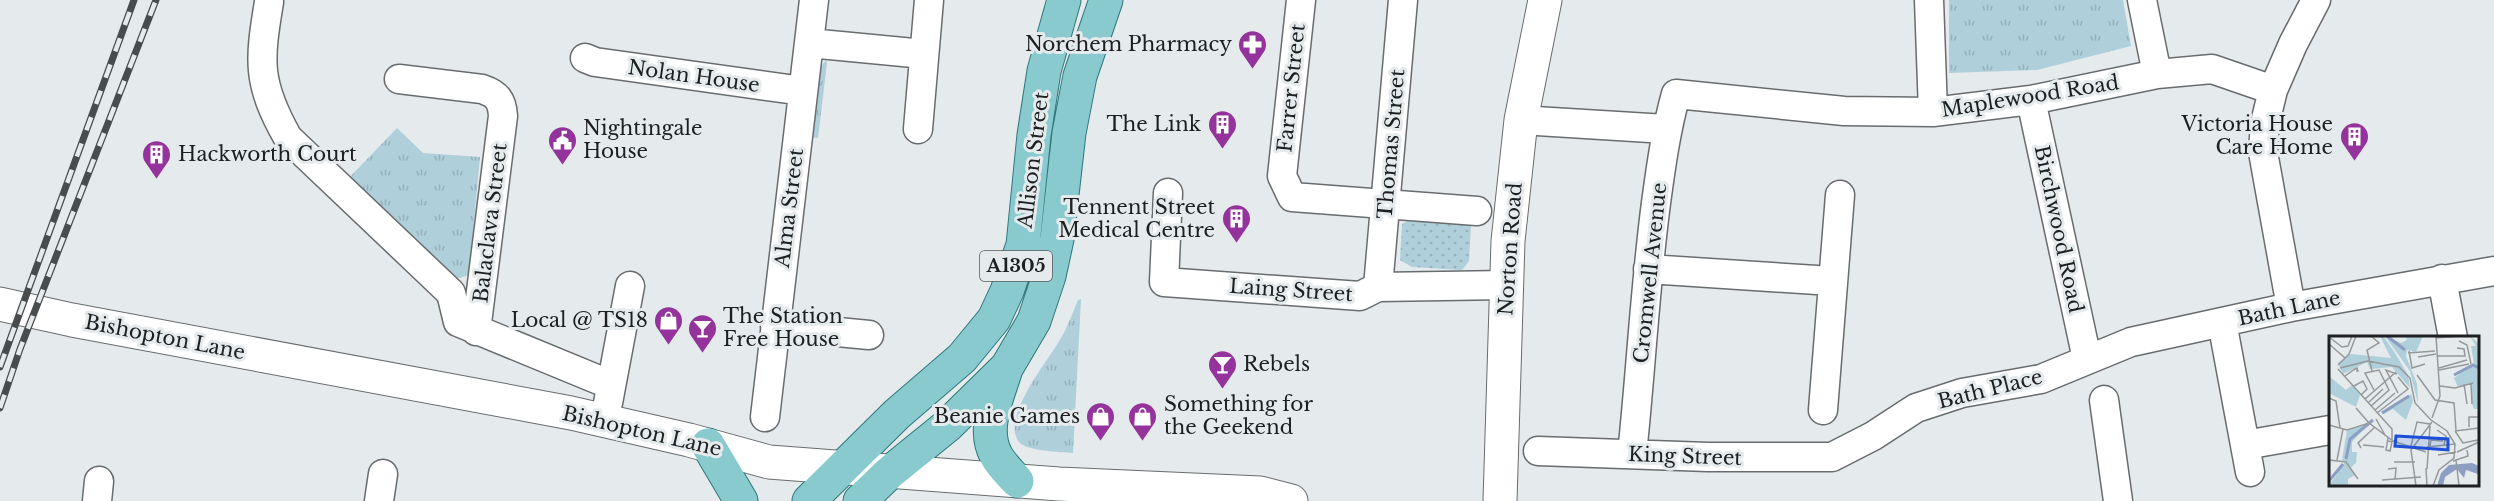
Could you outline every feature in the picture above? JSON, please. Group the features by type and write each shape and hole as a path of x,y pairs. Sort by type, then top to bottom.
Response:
{"main road":[{"name":"Allison Street","path":"840,467 962,358 994,319 1007,291 1023,245 1034,135 1044,71 1064,0"},
{"name":"Allison Street","path":"889,473 947,426 1007,367 1034,321 1049,276 1057,239 1069,133 1080,76 1106,0"},
{"path":"1007,367 993,408 990,438 996,456 1017,481"},
{"path":"708,445 741,501"},
{"name":"A1305","path":"809,501 840,467"},
{"name":"A1305","path":"860,501 889,473"}],"street":[{"name":"Alma Street","path":"765,417 814,0"},
{"path":"918,129 930,0"},
{"name":"Farrer Street","path":"1301,0 1282,176 1292,197 1386,203"},
{"name":"Thomas Street","path":"1378,287 1403,0"},
{"name":"Norton Road","path":"1500,501 1508,240 1521,120 1545,0"},
{"path":"1929,0 1933,112"},
{"path":"2142,0 2157,74"},
{"path":"2291,307 2263,152 2265,123 2273,90 2316,0"},
{"path":"269,2 274,37 262,70 275,114 288,138 451,293 458,321 476,331 611,385"},
{"path":"809,43 924,54"},
{"name":"Nolan House","path":"585,58 595,62 803,91"},
{"name":"Maplewood Road","path":"1676,94 1844,111 1933,112 2031,100 2157,74 2212,69 2273,90"},
{"name":"Balaclava Street","path":"399,79 482,89 492,92 499,99 504,116 476,331"},
{"name":"Cromwell Avenue","path":"1632,454 1648,269 1666,129 1676,94"},
{"name":"Birchwood Road","path":"2031,100 2087,359"},
{"path":"1521,120 1666,129"},
{"name":"Laing Street","path":"1168,193 1164,282 1360,296 1378,287 1506,285"},
{"path":"1823,410 1840,195"},
{"path":"1386,203 1477,211"},
{"path":"1648,269 1832,280"},
{"name":"Bath Lane","path":"2087,359 2130,342 2291,307 2494,271"},
{"path":"2442,279 2452,336"},
{"path":"605,420 630,286"},
{"name":"Bishopton Lane","path":"0,304 83,322 605,420 769,462 889,473 1017,481 1059,493 1260,493 1291,501"},
{"path":"2222,322 2248,458 2329,431"},
{"path":"775,326 869,335"},
{"name":"Bath Place","path":"1832,457 1873,436 1916,408 1962,393 2041,379 2087,359"},
{"path":"2104,400 2118,501"},
{"name":"King Street","path":"1538,450 1743,458 1832,457"}],"green space":[{"path":"1949,0 2123,0 2131,46 2037,70 1949,73"},
{"path":"826,60 818,138 809,137 819,69"},
{"path":"397,128 423,153 480,157 469,275 453,280 345,182"},
{"path":"1407,221 1471,225 1469,261 1462,270 1412,267 1400,260 1402,224"},
{"path":"1081,299 1073,453 1023,445 1019,442 1015,431 1016,418 1021,404 1064,333 1078,300"}],"railway":[{"path":"0,367 134,0"},
{"path":"0,408 20,349 156,0"}],"place":[{"name":"Norchem Pharmacy","path":"1253,70"},
{"name":"The Link","path":"1222,150"},
{"name":"Victoria House Care Home","path":"2354,162"},
{"name":"Nightingale House","path":"562,166"},
{"name":"Hackworth Court","path":"157,180"},
{"name":"Tennent Street Medical Centre","path":"1236,244"},
{"name":"Local @ TS18","path":"669,346"},
{"name":"The Station Free House","path":"702,354"},
{"name":"Rebels","path":"1222,390"},
{"name":"Beanie Games","path":"1101,442"},
{"name":"Something for the Geekend","path":"1143,442"}]}
